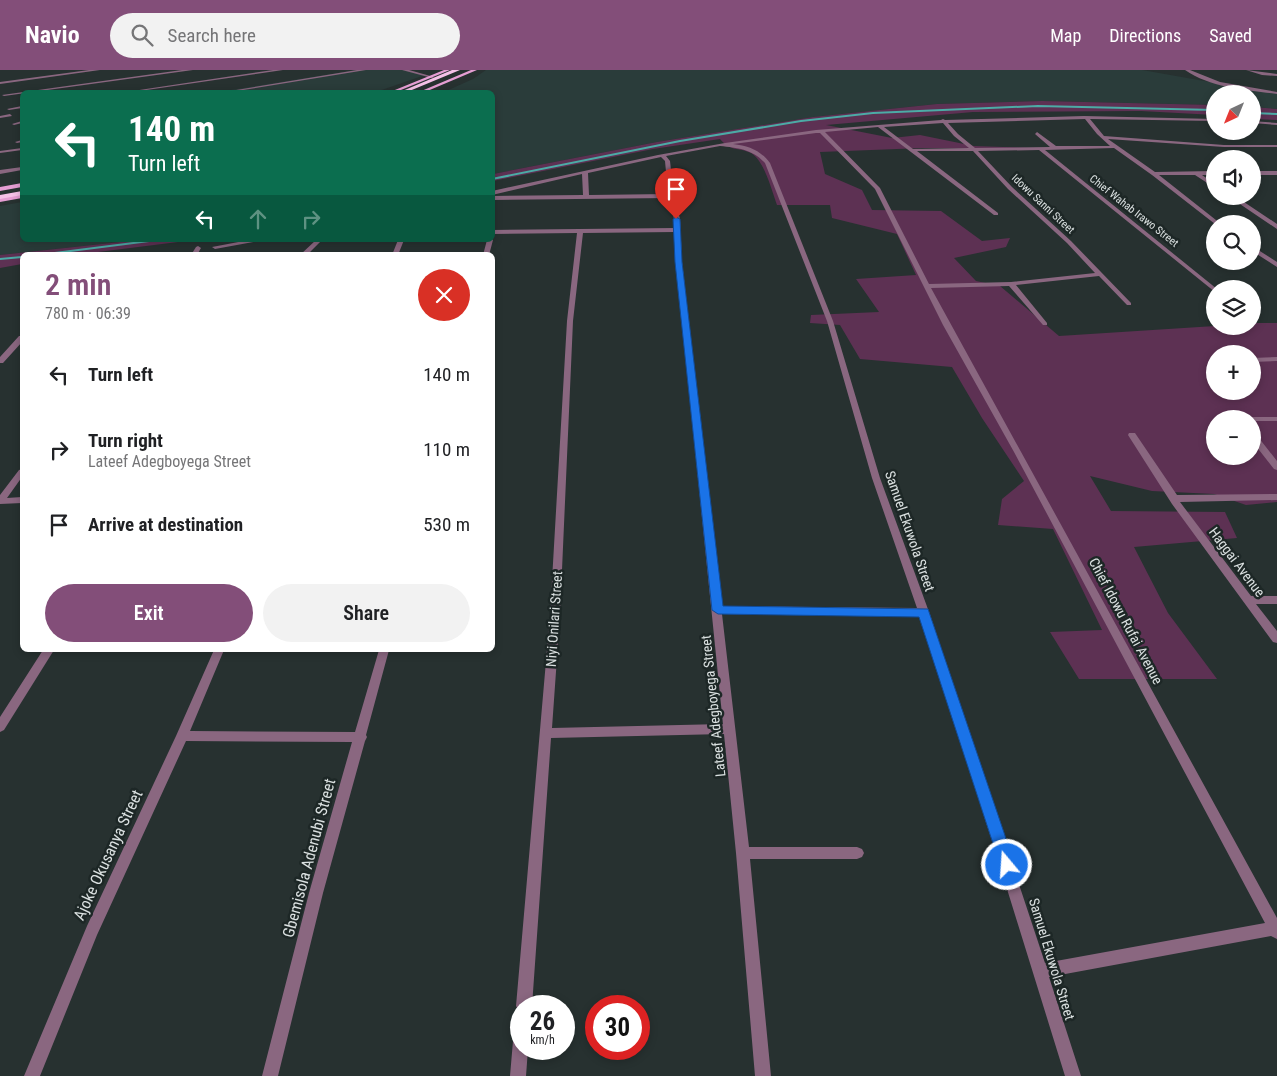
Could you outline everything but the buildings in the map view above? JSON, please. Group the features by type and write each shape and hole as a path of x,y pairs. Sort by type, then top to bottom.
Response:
{"highway":[{"path":"407,90 441,74 457,70"},
{"path":"419,90 466,70"},
{"path":"0,191 20,187"},
{"path":"0,199 20,194"}],"main road":[{"path":"427,90 475,70"},
{"path":"398,90 441,74"}],"street":[{"path":"51,70 66,90"},
{"path":"0,83 55,74 98,70"},
{"path":"40,90 191,70"},
{"path":"142,90 281,70"},
{"path":"239,90 364,70"},
{"path":"404,70 441,74"},
{"path":"1187,70 1198,77 1226,85 1277,93"},
{"path":"1248,70 1262,74 1277,75"},
{"path":"4,95 20,93"},
{"path":"9,109 20,107"},
{"path":"0,117 10,115"},
{"path":"1086,117 1116,147 1206,215"},
{"path":"495,192 721,145 880,126 943,120 1086,117 1206,120"},
{"name":"Idowu Sanni Street","path":"943,120 960,139 974,149 1010,188 1042,216 1101,274 1129,304"},
{"path":"14,124 20,122"},
{"path":"1261,123 1276,125"},
{"path":"880,126 996,214"},
{"name":"Chief Idowu Rufai Avenue","path":"822,132 877,188 947,326 1023,460 1276,929"},
{"path":"1037,133 1054,147"},
{"path":"1105,137 1224,146 1277,146"},
{"name":"Samuel Ekuwola Street","path":"721,145 749,148 761,155 767,163 830,321 876,478 924,612 1042,971 1073,1076"},
{"path":"914,150 1116,147"},
{"name":"Chief Wahab Irawo Street","path":"1040,148 1206,283"},
{"path":"0,152 20,149"},
{"name":"Lateef Adegboyega Street","path":"663,156 668,160 671,196 678,230 679,262 718,610 728,729 743,852 763,1076"},
{"path":"0,172 20,169"},
{"path":"585,173 586,197"},
{"path":"1196,173 1206,180"},
{"path":"1154,174 1206,173"},
{"path":"1261,173 1277,173"},
{"path":"495,198 671,196"},
{"path":"1244,205 1277,227"},
{"path":"495,232 678,230"},
{"name":"Niyi Onilari Street","path":"525,995 555,615 569,340 580,231"},
{"path":"215,247 248,242"},
{"path":"306,252 317,242"},
{"path":"196,252 198,248"},
{"path":"1261,254 1277,265"},
{"path":"927,286 1010,284 1101,274"},
{"path":"1010,284 1045,324"},
{"path":"0,361 20,340"},
{"path":"1261,360 1277,359"},
{"path":"1261,419 1277,419"},
{"name":"Haggai Avenue","path":"1132,435 1175,501 1277,639"},
{"path":"1261,447 1277,467"},
{"path":"0,501 20,475"},
{"path":"1175,501 1178,498 1277,497"},
{"path":"0,501 20,500"},
{"path":"1248,600 1277,600"},
{"path":"718,610 924,612"},
{"path":"0,727 48,652"},
{"name":"Ajoke Okusanya Street","path":"32,1076 92,931 182,736 218,652"},
{"name":"Gbemisola Adenubi Street","path":"270,1076 316,893 383,652"},
{"path":"546,733 728,729"},
{"path":"182,736 361,737"},
{"path":"743,852 856,853"},
{"path":"1042,971 1276,929"},
{"path":"518,1076 519,1060"}],"shaded area":[{"path":"356,70 404,70 425,75 382,90 231,90"},
{"path":"486,70 1142,70 1226,85 1206,85 1206,105 1042,101 937,104 813,117 657,142 495,174 495,90 448,90 473,79"},
{"path":"1261,91 1277,94 1277,109 1261,108"},
{"path":"1042,101 1206,105 1206,115 1141,111 973,112 826,125 892,138 920,135 974,146 1030,148 923,148 820,152 825,174 862,190 872,210 941,211 982,241 1010,238 1006,247 954,258 976,281 1000,286 1059,336 1206,327 1206,335 1261,335 1261,323 1277,323 1277,502 1246,505 1214,494 1152,491 1090,476 1111,511 1225,512 1237,538 1134,547 1168,613 1217,679 1079,679 1050,632 1102,630 1053,529 998,525 1002,499 1024,481 982,418 952,367 860,359 840,325 810,323 811,315 879,312 856,279 916,275 897,234 832,218 830,205 777,205 767,176 756,157 746,151 728,146 720,139 653,149 495,181 495,174 657,142 813,117 937,104"},
{"path":"1261,108 1277,109 1277,120 1261,119"},
{"path":"20,202 20,242 120,242 0,255 0,206"},
{"path":"120,242 178,242 98,252 28,252"},
{"path":"20,253 20,264 0,268 0,255"}],"waterway":[{"path":"495,178 680,141 801,121 873,113 1038,106 1206,110"},
{"path":"1261,113 1277,114"},
{"path":"63,252 141,242"},
{"path":"0,259 20,257"}],"route":[{"path":"676,219 679,262 718,610 924,612 1007,865"}]}
